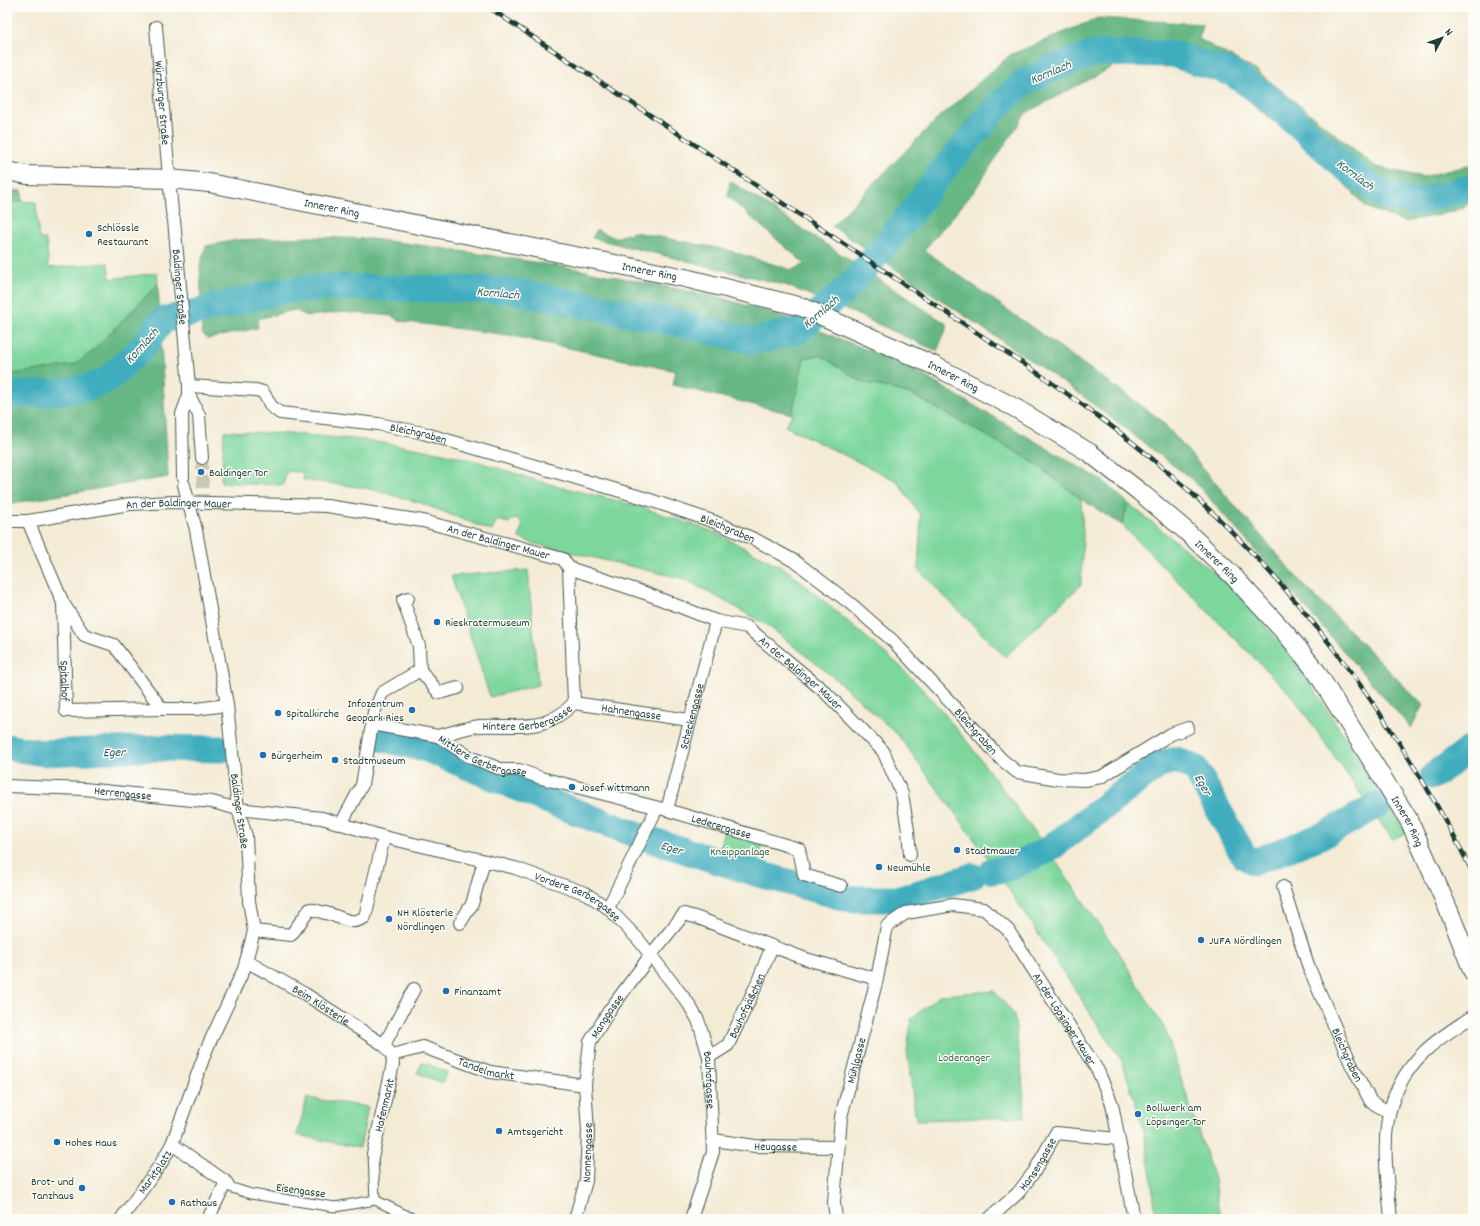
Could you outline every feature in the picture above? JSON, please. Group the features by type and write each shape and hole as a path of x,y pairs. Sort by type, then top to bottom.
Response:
{"main road":[{"name":"Innerer Ring","path":"7,171 27,176 170,179 209,183 322,204 686,278 802,307 844,324 935,366 1017,409 1090,453 1140,492 1185,530 1232,575 1288,636 1316,671 1410,822 1449,911 1473,972"}],"street":[{"name":"Würzburger Straße","path":"156,27 170,179"},
{"name":"Baldinger Straße","path":"170,179 172,212 187,348 189,391 182,414 183,481 187,502 196,530 227,705 238,809 246,836 249,901 254,931 246,961 207,1048 177,1128"},
{"name":"Bleichgraben","path":"189,391 256,390 263,392 271,406 280,413 378,424 422,433 644,498 715,522 756,540 796,562 851,604 893,641 1001,759 1017,772 1058,779 1085,780 1101,777 1171,734 1188,728"},
{"name":"Baldinger Straße","path":"189,391 199,415 202,458"},
{"name":"Baldinger Straße","path":"196,530 204,499"},
{"name":"An der Baldinger Mauer","path":"7,521 28,521 130,504 187,502 204,499 327,506 423,521 563,559 569,568 645,593 716,621 747,627 825,692 883,751 902,794 908,830 910,856"},
{"name":"Spitalhof","path":"28,521 64,603 84,635 114,645 162,709"},
{"name":"Hintere Gerbergasse","path":"438,736 479,726 534,726 552,721 564,713 574,703 569,568"},
{"path":"408,598 403,600 419,646 420,670 439,693 458,688"},
{"name":"Spitalhof","path":"64,603 66,711 196,709 227,705"},
{"name":"Scheckengasse","path":"608,908 647,830 662,809 689,720 716,621"},
{"path":"341,824 362,785 371,724 382,693 420,670"},
{"name":"Hahnengasse","path":"574,703 689,720"},
{"name":"Mittlere Gerbergasse","path":"371,724 438,736 470,757 503,770 518,770 626,800"},
{"name":"Herrengasse","path":"7,786 99,790 212,802 238,809"},
{"name":"Lederergasse","path":"626,800 799,849 804,875 841,886"},
{"name":"Vordere Gerbergasse","path":"238,809 322,818 384,838 514,868 585,893 608,908 638,939 650,956"},
{"path":"254,931 291,935 310,909 335,916 348,922 359,921 365,917 384,838"},
{"path":"460,923 472,904 484,861"},
{"name":"Bleichgraben","path":"1283,887 1309,968 1352,1066 1371,1102 1389,1112"},
{"name":"An der Löpsinger Mauer","path":"906,913 953,905 974,907 984,909 1004,925 1098,1071 1112,1104 1134,1219"},
{"name":"Mühlgasse","path":"836,1219 834,1202 841,1117 877,979 887,926 906,913"},
{"path":"650,956 684,914 806,959 877,979"},
{"name":"Bauhofgäßchen","path":"709,1057 728,1045 756,986 772,946"},
{"name":"Bauhofgasse","path":"650,956 688,1003 698,1020 709,1057 714,1140 713,1152 690,1219"},
{"name":"Manggasse","path":"585,1085 590,1042 609,1011 650,956"},
{"name":"Beim Klösterle","path":"246,961 305,994 384,1045 392,1055"},
{"path":"384,1045 414,989"},
{"path":"1391,1219 1385,1145 1389,1112 1395,1092 1412,1065 1425,1051 1473,1016"},
{"name":"Tändelmarkt","path":"392,1055 422,1047 490,1072 585,1085"},
{"name":"Hafenmarkt","path":"373,1154 393,1064 392,1055"},
{"name":"Nonnengasse","path":"575,1219 586,1181 588,1131 585,1085"},
{"name":"Marktplatz","path":"121,1219 156,1171 172,1144 177,1128"},
{"name":"Hansengasse","path":"989,1219 1018,1193 1034,1172 1056,1133 1118,1139"},
{"name":"Heugasse","path":"714,1140 755,1146 838,1147"},
{"name":"Marktplatz","path":"172,1144 226,1182"},
{"path":"373,1154 375,1200 414,1219"},
{"path":"208,1219 226,1182"},
{"name":"Eisengasse","path":"226,1182 232,1188 251,1194 335,1207 375,1200"}],"green space":[{"path":"1098,18 1202,24 1199,39 1257,71 1376,167 1423,177 1473,164 1473,202 1455,211 1405,222 1366,207 1329,167 1229,84 1172,66 1114,66 1026,113 972,194 924,250 1160,419 1301,582 1423,705 1411,728 1194,481 1076,391 832,226 935,121 1010,55"},
{"path":"730,181 948,325 937,351 847,310 785,285 592,238 597,230 615,238 634,232 727,250 792,270 805,264 728,197"},
{"path":"7,190 22,191 22,201 36,202 39,239 46,239 49,268 108,263 110,279 157,273 158,284 93,351 74,365 7,375"},
{"path":"7,190 22,191 22,201 7,203"},
{"path":"310,237 371,239 572,268 722,298 793,320 905,365 1103,481 1128,503 1122,525 1081,499 1029,459 911,394 860,381 821,355 804,358 792,414 673,385 676,371 508,335 399,321 392,316 343,312 308,316 294,310 257,319 258,328 207,339 202,333 200,266 206,246 237,240"},
{"path":"158,284 168,477 7,504 7,375 74,365 93,351"},
{"path":"821,355 860,381 911,394 1029,459 1081,499 1083,534 1081,585 1005,657 918,570 921,516 897,481 785,426 792,414 804,358"},
{"path":"224,431 293,434 364,440 438,452 476,461 545,483 638,506 714,532 787,570 900,666 938,706 972,748 1048,850 1120,955 1165,1029 1214,1179 1220,1219 1157,1219 1144,1130 1122,1061 990,861 898,735 837,680 767,625 685,579 535,544 519,538 522,525 518,519 512,520 509,523 497,520 492,531 421,503 366,488 303,480 303,472 287,471 283,485 221,483"},
{"path":"1128,503 1231,586 1297,663 1407,833 1392,839 1293,697 1122,525"},
{"path":"528,570 538,685 490,697 451,576"},
{"name":"Kneippanlage","path":"724,833 763,843 756,869 717,859"},
{"name":"Loderanger","path":"994,991 1014,1014 1022,1076 1025,1117 916,1120 907,1051 911,1019 940,995"},
{"path":"422,1062 447,1072 442,1083 417,1073"},
{"path":"307,1098 368,1107 360,1148 297,1135"}],"waterway":[{"name":"Kornlach","path":"7,395 61,392 90,387 107,380 142,348 163,320 287,290 332,287 505,290 660,319 753,341 798,331 853,283 908,217 943,170 997,107 1024,82 1053,68 1096,53 1172,54 1232,73 1275,103 1344,167 1384,195 1416,202 1473,187"},
{"name":"Eger","path":"380,738 427,749 548,801 639,836 755,873 850,899 900,899 972,876"},
{"name":"Eger","path":"7,747 43,753 158,748 222,749"},
{"name":"Eger","path":"1433,776 1473,747"},
{"name":"Eger","path":"993,871 1008,868 1048,850 1160,764 1176,760 1195,768 1244,856 1254,862 1324,835 1378,805"},
{"path":"716,861 725,856 751,863 755,873"}],"tunnel":[{"path":"202,458 203,496"}],"railway":[{"path":"488,7 1045,378 1116,429 1205,505 1295,600 1336,651 1374,704 1409,759 1442,815 1473,873"}],"place":[{"name":"Schlössle Restaurant","path":"89,234"},
{"name":"Baldinger Tor","path":"201,472"},
{"name":"Rieskratermuseum","path":"437,622"},
{"name":"Infozentrum Geopark Ries","path":"412,710"},
{"name":"Spitalkirche","path":"278,713"},
{"name":"Bürgerheim","path":"263,755"},
{"name":"Stadtmuseum","path":"335,760"},
{"name":"Josef Wittmann","path":"572,787"},
{"name":"Stadtmauer","path":"957,850"},
{"name":"Neumühle","path":"879,867"},
{"name":"NH Klösterle Nördlingen","path":"389,919"},
{"name":"JUFA Nördlingen","path":"1201,940"},
{"name":"Finanzamt","path":"446,991"},
{"name":"Bollwerk am Löpsinger Tor","path":"1138,1114"},
{"name":"Amtsgericht","path":"499,1131"},
{"name":"Hohes Haus","path":"57,1142"},
{"name":"Brot- und Tanzhaus","path":"82,1188"},
{"name":"Rathaus","path":"172,1202"}]}
